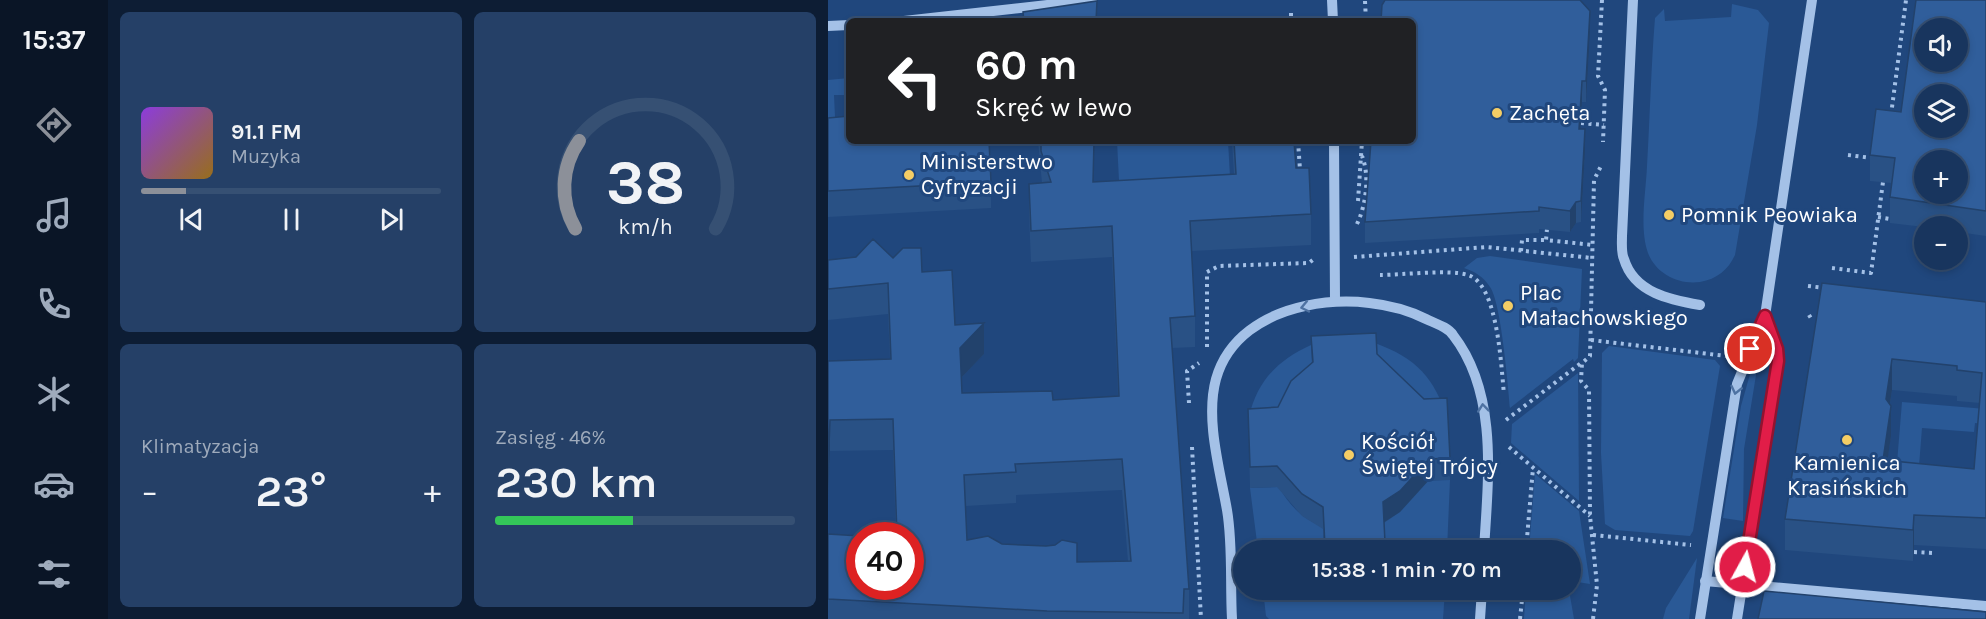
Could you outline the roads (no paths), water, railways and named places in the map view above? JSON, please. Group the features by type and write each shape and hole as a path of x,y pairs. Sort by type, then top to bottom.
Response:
{"street":[{"path":"931,18 1092,0"},
{"path":"1332,0 1333,18"},
{"path":"1633,0 1622,236 1624,260 1642,285 1652,292 1664,298 1700,305"},
{"path":"1700,619 1737,384 1765,316 1812,0"},
{"path":"828,26 846,25"},
{"path":"1334,144 1335,300"},
{"path":"1232,619 1227,511 1219,477 1212,399 1216,378 1225,358 1253,328 1277,313 1335,300 1406,309 1452,332 1471,362 1481,392 1488,465 1484,540"},
{"path":"1737,619 1778,361 1777,349 1765,316"},
{"path":"1705,581 1986,606"},
{"path":"1480,619 1481,600"}],"place":[{"name":"Zachęta","path":"1497,113"},
{"name":"Ministerstwo Cyfryzacji","path":"909,175"},
{"name":"Pomnik Peowiaka","path":"1669,215"},
{"name":"Plac Małachowskiego","path":"1508,306"},
{"name":"Kamienica Krasińskich","path":"1847,440"},
{"name":"Kościół Świętej Trójcy","path":"1349,455"}]}
